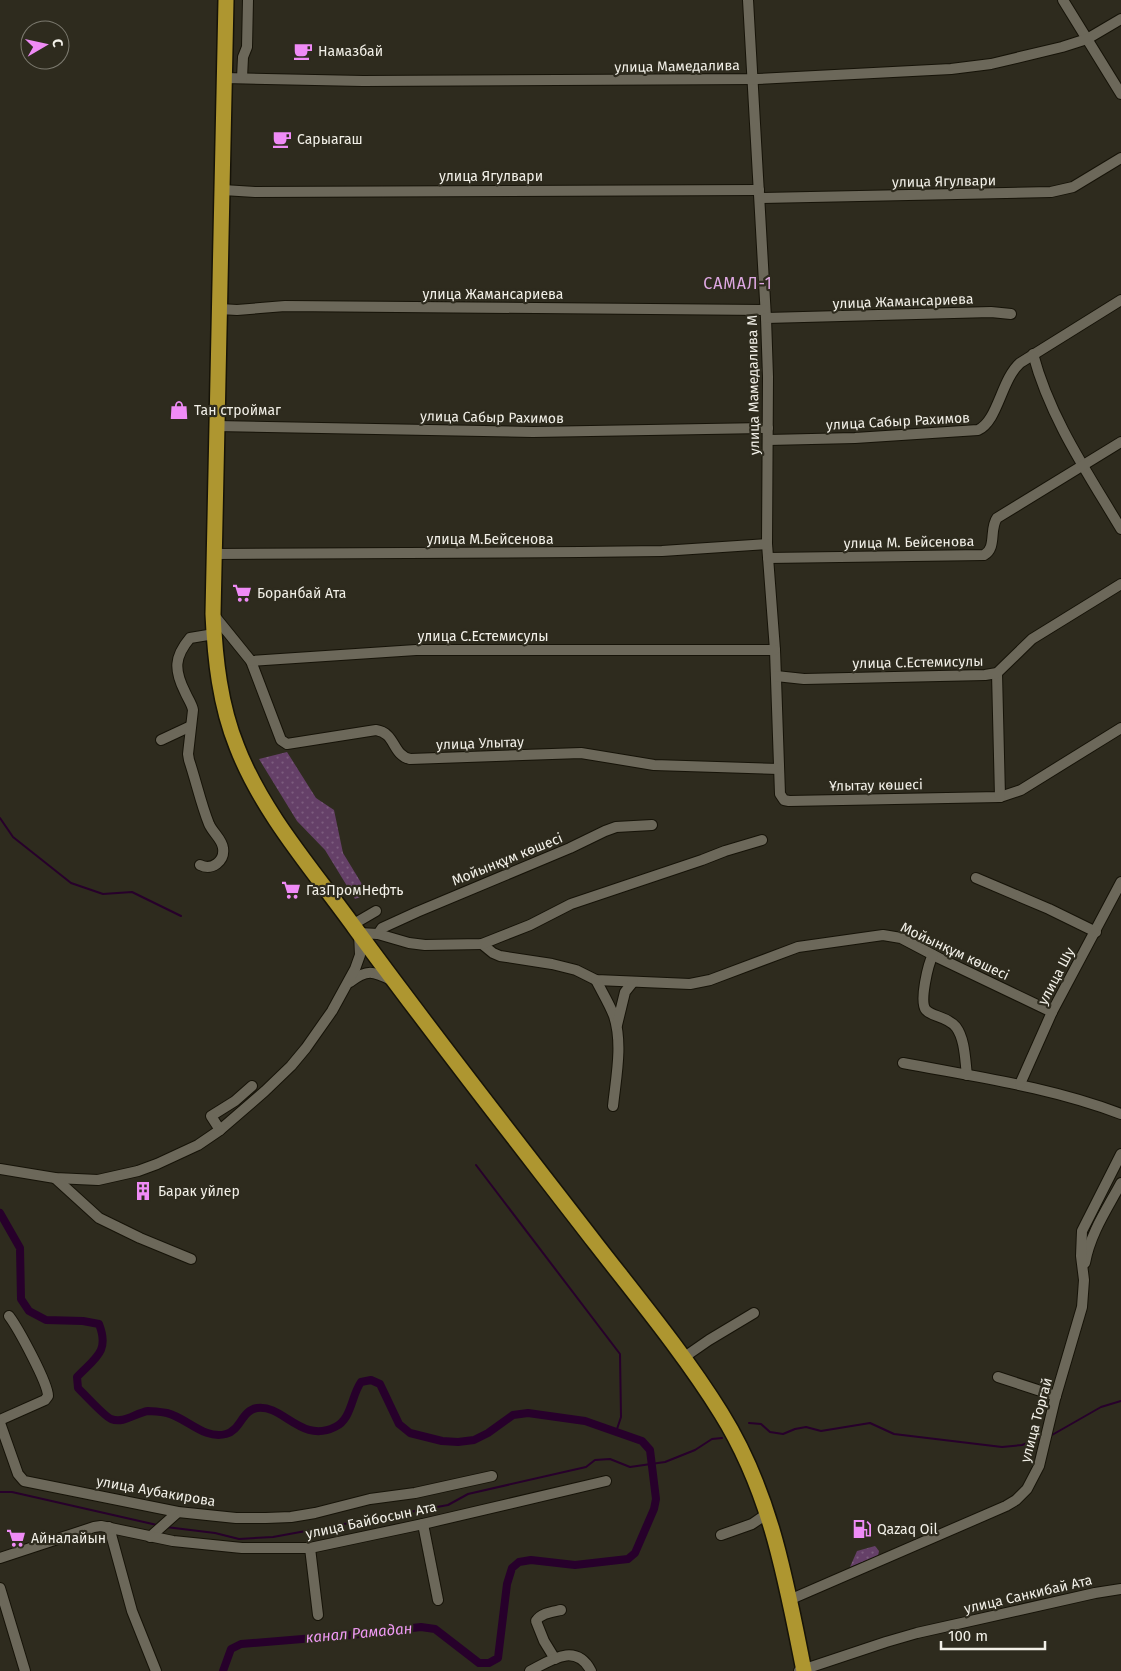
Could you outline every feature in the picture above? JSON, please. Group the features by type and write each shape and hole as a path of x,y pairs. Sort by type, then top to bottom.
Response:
{"highway":[{"path":"226,0 213,614 217,666 225,710 237,749 250,777 274,818 394,982 682,1358 721,1413 743,1454 768,1513 779,1552 802,1670"}],"street":[{"path":"242,78 243,57 247,47 248,0"},
{"name":"улица Мамедалива М","path":"748,0 766,314 768,428 767,544 775,650 779,769"},
{"path":"1063,0 1121,94"},
{"name":"улица Мамедалива","path":"224,78 363,81 752,79 951,69 1015,59 1086,39 1121,19"},
{"name":"улица Ягулвари","path":"223,190 254,192 759,194 1051,192 1073,187 1121,158"},
{"name":"улица Сабыр Рахимов","path":"768,440 855,438 978,430 988,423 1009,374 1020,363 1121,300"},
{"name":"улица Жамансариева","path":"220,309 236,310 294,306 766,314 991,312 1011,314"},
{"path":"1033,354 1051,407 1067,439 1121,529"},
{"name":"улица Сабыр Рахимов","path":"216,426 534,432 768,428"},
{"name":"улица М. Бейсенова","path":"768,558 984,555 988,553 991,547 993,526 997,518 1121,442"},
{"name":"улица М.Бейсенова","path":"213,554 662,551 767,544"},
{"name":"улица С.Естемисулы","path":"776,676 814,679 985,675 997,673 1032,639 1121,584"},
{"path":"213,614 251,661"},
{"path":"200,865 208,867 214,865 222,857 224,850 222,843 210,825 188,760 193,710 176,667 183,642 190,638 214,634"},
{"name":"улица С.Естемисулы","path":"251,661 416,650 775,650"},
{"name":"улица Улытау","path":"251,661 281,740 287,744 376,730 386,733 402,757 410,759 581,753 654,766 779,769"},
{"path":"997,673 1000,797"},
{"path":"161,740 180,729 191,726"},
{"name":"Ұлытау көшесі","path":"779,769 780,794 784,800 789,801 1000,797 1021,790 1121,728"},
{"name":"Мойынқұм көшесі","path":"378,934 382,928 416,912 570,848 605,831 616,827 652,825"},
{"path":"356,929 409,943 425,945 482,944 530,925 570,904 762,840"},
{"path":"976,878 1096,932"},
{"name":"улица Шу","path":"1020,1084 1052,1012 1121,882"},
{"path":"356,929 376,911"},
{"path":"0,1170 54,1178 98,1180 138,1171 198,1145 220,1130 291,1066 315,1036 347,984 358,961 360,950 356,929"},
{"name":"Мойынқұм көшесі","path":"482,944 500,956 552,964 576,970 596,980 699,983 798,947 882,935 901,938 1052,1012"},
{"path":"933,954 925,979 923,1004 930,1013 949,1020 957,1029 962,1043 967,1075"},
{"path":"347,984 356,977 368,972 376,973 394,982"},
{"path":"596,980 611,1009 617,1029"},
{"path":"613,1106 618,1068 617,1029 626,992 633,982"},
{"path":"903,1062 1020,1084 1066,1096 1121,1114"},
{"path":"220,1130 211,1116 235,1101 252,1086"},
{"name":"улица Торгай","path":"1084,1274 1081,1256 1082,1231 1121,1154"},
{"path":"54,1178 99,1218 140,1238 191,1259"},
{"path":"1108,1178 1121,1185"},
{"name":"улица Торгай","path":"789,1600 1000,1509 1016,1500 1027,1489 1039,1466 1056,1396 1082,1307 1084,1274 1090,1242 1121,1185"},
{"path":"682,1358 754,1312"},
{"name":"улица Аубакирова","path":"9,1316 30,1353 48,1396 45,1400 0,1422 18,1474 24,1480 178,1512 236,1518 291,1517 370,1499 415,1493 492,1476"},
{"path":"998,1377 1056,1396"},
{"name":"улица Байбосын Ата","path":"0,1558 94,1526 157,1531 173,1541 242,1548 310,1548 423,1524 606,1481"},
{"path":"157,1531 178,1512"},
{"path":"721,1535 752,1524 768,1513"},
{"path":"423,1524 438,1600"},
{"path":"109,1526 132,1611 156,1671"},
{"path":"310,1548 318,1615"},
{"path":"0,1588 25,1671"},
{"name":"улица Санкибай Ата","path":"802,1670 917,1633 1095,1593 1121,1589"},
{"path":"555,1659 544,1641 536,1621 539,1616 561,1610"},
{"path":"530,1671 546,1667 555,1659 568,1652 584,1660 591,1671"}],"shaded area":[{"path":"287,752 316,798 334,810 343,853 368,894 355,899 325,850 297,821 259,759"},
{"path":"875,1546 879,1551 878,1556 850,1567 857,1551"}],"waterway":[{"path":"0,818 13,837 71,883 103,894 132,892 181,916"},
{"path":"476,1165 620,1354 621,1417 616,1432"},
{"name":"канал Рамадан","path":"0,1213 20,1248 21,1299 29,1311 46,1320 83,1321 99,1324 103,1341 102,1348 95,1359 77,1377 78,1388 111,1419 125,1419 148,1411 165,1413 210,1434 218,1435 231,1432 252,1410 266,1408 302,1427 312,1431 323,1431 335,1427 345,1419 361,1382 371,1380 380,1384 399,1424 410,1433 442,1441 474,1440 488,1433 513,1415 528,1413 585,1421 642,1441 650,1450 656,1499 654,1509 635,1553 628,1559 575,1565 531,1560 519,1562 512,1568 507,1584 498,1658 489,1663 479,1663 435,1629 421,1627 241,1644 231,1649 223,1671"},
{"path":"1052,1435 1101,1407 1121,1401"},
{"path":"749,1423 761,1424 770,1432 783,1434 806,1427 821,1431 870,1423 894,1434 1002,1447 1022,1445 1038,1439"},
{"path":"166,1527 215,1533 239,1539 273,1537 448,1505 468,1494 586,1467 595,1460 610,1459 630,1467 665,1462 695,1450 712,1439 722,1438"},
{"path":"0,1492 12,1492 157,1525"}],"place":[{"name":"Намазбай","path":"303,51"},
{"name":"Сарыагаш","path":"282,139"},
{"name":"Тан строймаг","path":"179,410"},
{"name":"Боранбай Ата","path":"242,593"},
{"name":"ГазПромНефть","path":"291,890"},
{"name":"Барак уйлер","path":"143,1191"},
{"name":"Qazaq Oil","path":"862,1529"},
{"name":"Айналайын","path":"16,1538"}],"district":[{"name":"САМАЛ-1","path":"738,283"}]}
